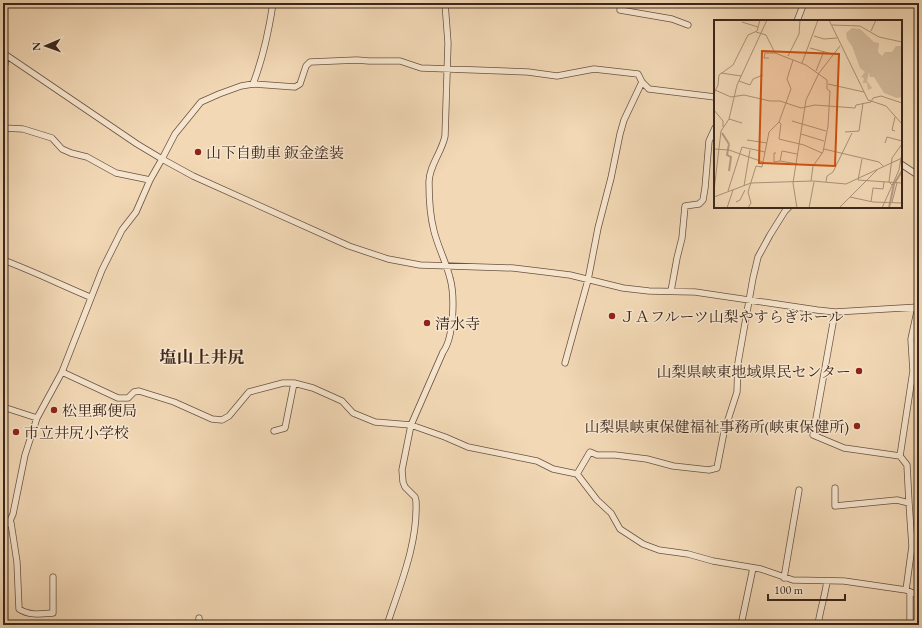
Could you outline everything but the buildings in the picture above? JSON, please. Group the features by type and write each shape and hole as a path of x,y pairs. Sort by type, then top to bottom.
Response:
{"street":[{"path":"253,84 270,25 273,3"},
{"path":"387,625 412,551 416,501 415,497 406,487 402,477 412,425 451,334 453,297 451,279 433,230 429,184 429,176 444,145 445,136 448,43 445,3"},
{"path":"621,3 620,10 672,20 688,25"},
{"path":"797,20 804,3"},
{"path":"3,70 5,64 4,54"},
{"path":"4,54 162,160 193,176 349,246 388,259 420,265 513,268 564,274 624,288 648,291 695,292 805,309 835,312 919,307 911,339 913,371 900,456"},
{"path":"3,526 9,523 13,514 25,455 37,418 62,372 90,297 102,270 122,230 136,212 150,180 175,134 201,102 242,86 253,84 295,87 300,84 306,66 310,62 357,60 400,62 421,68 528,72 557,76 599,69 638,74 642,82 649,89 714,97"},
{"path":"565,363 588,280 598,228 611,178 620,134 624,120 642,82"},
{"path":"3,128 23,129 52,138 62,149 71,153 87,156 116,173 150,180"},
{"path":"671,291 682,238 685,206 699,204 703,200 709,141 714,130"},
{"path":"902,165 919,176"},
{"path":"577,474 590,452 597,455 615,455 647,459 673,466 709,470 717,468 724,432 737,392 738,363 753,278 762,247 788,208"},
{"path":"3,260 31,270 52,281 90,297"},
{"path":"835,312 813,435 844,448 900,456 907,465 912,546 908,591 910,625"},
{"path":"62,372 118,398 128,398 134,392 139,391 174,402 212,419 222,420 229,416 249,392 283,383 294,383 313,388 342,401 353,413 375,422 412,425 468,447 537,461 553,469 577,474 597,500 611,513 620,530 643,544 659,550 688,554 713,561 761,569 793,580 844,581 919,594"},
{"path":"274,431 285,428 294,383"},
{"path":"3,407 37,418"},
{"path":"835,488 835,506 897,500 909,503"},
{"path":"784,578 799,490"},
{"path":"11,524 18,562 19,609 24,613 35,615 53,613 53,576"},
{"path":"741,625 753,568"},
{"path":"818,625 821,608 825,599 827,581"},
{"path":"198,618 199,625"}],"place":[{"name":"山下自動車 鈑金塗装","path":"198,152"},
{"name":"ＪＡフルーツ山梨やすらぎホール","path":"612,316"},
{"name":"清水寺","path":"427,323"},
{"name":"山梨県峡東地域県民センター","path":"859,371"},
{"name":"松里郵便局","path":"54,410"},
{"name":"山梨県峡東保健福祉事務所(峡東保健所)","path":"857,426"},
{"name":"市立井尻小学校","path":"16,432"}],"district":[{"name":"塩山上井尻","path":"202,357"}]}
